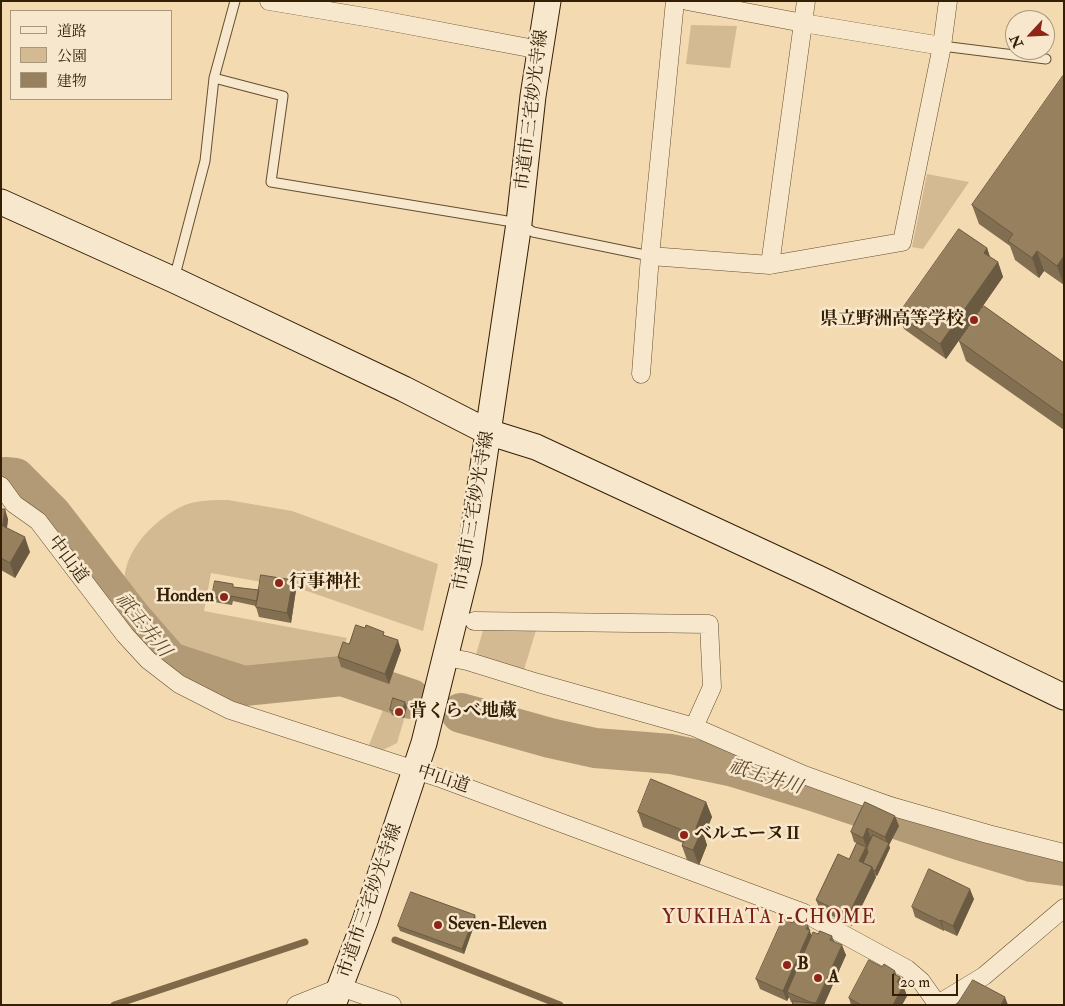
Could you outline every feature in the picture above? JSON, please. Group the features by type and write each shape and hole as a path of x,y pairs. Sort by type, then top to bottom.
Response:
{"street":[{"path":"269,1 540,50"},
{"name":"市道市三宅妙光寺線","path":"338,996 424,743 469,561 519,223 533,96 548,1"},
{"path":"641,374 674,1"},
{"path":"687,1 803,23 942,46"},
{"path":"770,265 806,1"},
{"path":"650,256 770,265 902,242 942,46 948,1"},
{"path":"1,202 174,280 404,389 488,432 536,447 818,578 1064,696"},
{"name":"中山道","path":"1,486 8,502 38,521 125,635 148,660 179,684 230,710 498,798 804,913 906,969 921,981 938,1004"},
{"path":"474,621 709,624 712,687 694,727"},
{"path":"446,657 467,661 694,727 804,775 890,806 1064,853"},
{"path":"938,1004 984,976 1064,908"},
{"path":"296,1005 338,996 392,1005"}],"lane":[{"path":"174,280 205,160 214,78 235,1"},
{"path":"942,46 1005,54"},
{"path":"214,78 284,96 271,182 519,223 533,232 650,256"}],"green space":[{"path":"691,25 737,26 730,68 686,64"},
{"path":"927,174 969,182 923,249 912,247"},
{"name":"行事神社","path":"228,500 292,511 438,564 423,631 301,589 211,573 204,611 347,638 335,671 291,680 241,682 199,668 171,653 123,601 124,578 127,565 142,538 158,522 176,509 190,503"},
{"path":"484,627 537,627 523,673 475,658"},
{"path":"389,701 408,706 397,743 383,750 369,745 386,702"}],"building":[{"path":"1063,76 1064,256 1057,266 1037,251 1032,258 1008,241 1013,234 972,205"},
{"path":"959,229 987,248 984,253 998,262 940,344 898,315"},
{"path":"984,306 1064,363 1064,416 959,341"},
{"path":"1,509 5,509 3,524 1,524"},
{"path":"1,525 25,537 10,563 1,558"},
{"path":"261,575 293,580 287,613 256,607"},
{"path":"215,581 233,584 233,587 259,590 257,601 231,596 230,600 212,596"},
{"path":"356,625 365,628 366,625 384,632 383,635 398,640 385,674 338,657 343,642 349,644"},
{"path":"393,698 405,702 402,713 390,710"},
{"path":"651,779 706,802 696,828 702,830 693,850 682,846 687,832 638,812"},
{"path":"865,802 895,816 885,837 867,828 863,838 851,832"},
{"path":"873,835 889,843 875,871 872,867 863,863"},
{"path":"857,843 866,847 859,861 872,867 848,916 816,900 838,854 849,859"},
{"path":"929,869 970,889 953,926 912,907"},
{"name":"Seven-Eleven","path":"411,892 475,915 462,949 398,926"},
{"name":"B","path":"783,919 793,923 795,919 808,925 806,929 810,930 783,991 756,979"},
{"name":"A","path":"820,931 832,936 830,940 842,945 816,1003 787,992 813,932 818,934"},
{"path":"869,960 882,967 884,964 895,971 893,974 900,977 897,982 903,986 893,1005 861,1005 849,998"},
{"path":"973,980 1005,997 1001,1005 957,1005"},
{"path":"793,1001 831,1005 793,1005"}],"waterway":[{"name":"祇王井川","path":"5,477 15,478 52,515 130,616 170,662 244,686 342,676 411,699"},
{"name":"祇王井川","path":"461,713 550,738 595,748 671,754 734,767 1032,862 1064,866"},
{"path":"395,940 560,1005"},
{"path":"114,1005 305,942"}],"place":[{"name":"県立野洲高等学校","path":"974,320"},
{"name":"行事神社","path":"279,583"},
{"name":"Honden","path":"224,597"},
{"name":"背くらべ地蔵","path":"399,712"},
{"name":"ベルエーヌⅡ","path":"684,835"},
{"name":"Seven-Eleven","path":"438,925"},
{"name":"B","path":"787,965"},
{"name":"A","path":"818,978"}],"district":[{"name":"YUKIHATA 1-CHOME","path":"769,919"}]}
